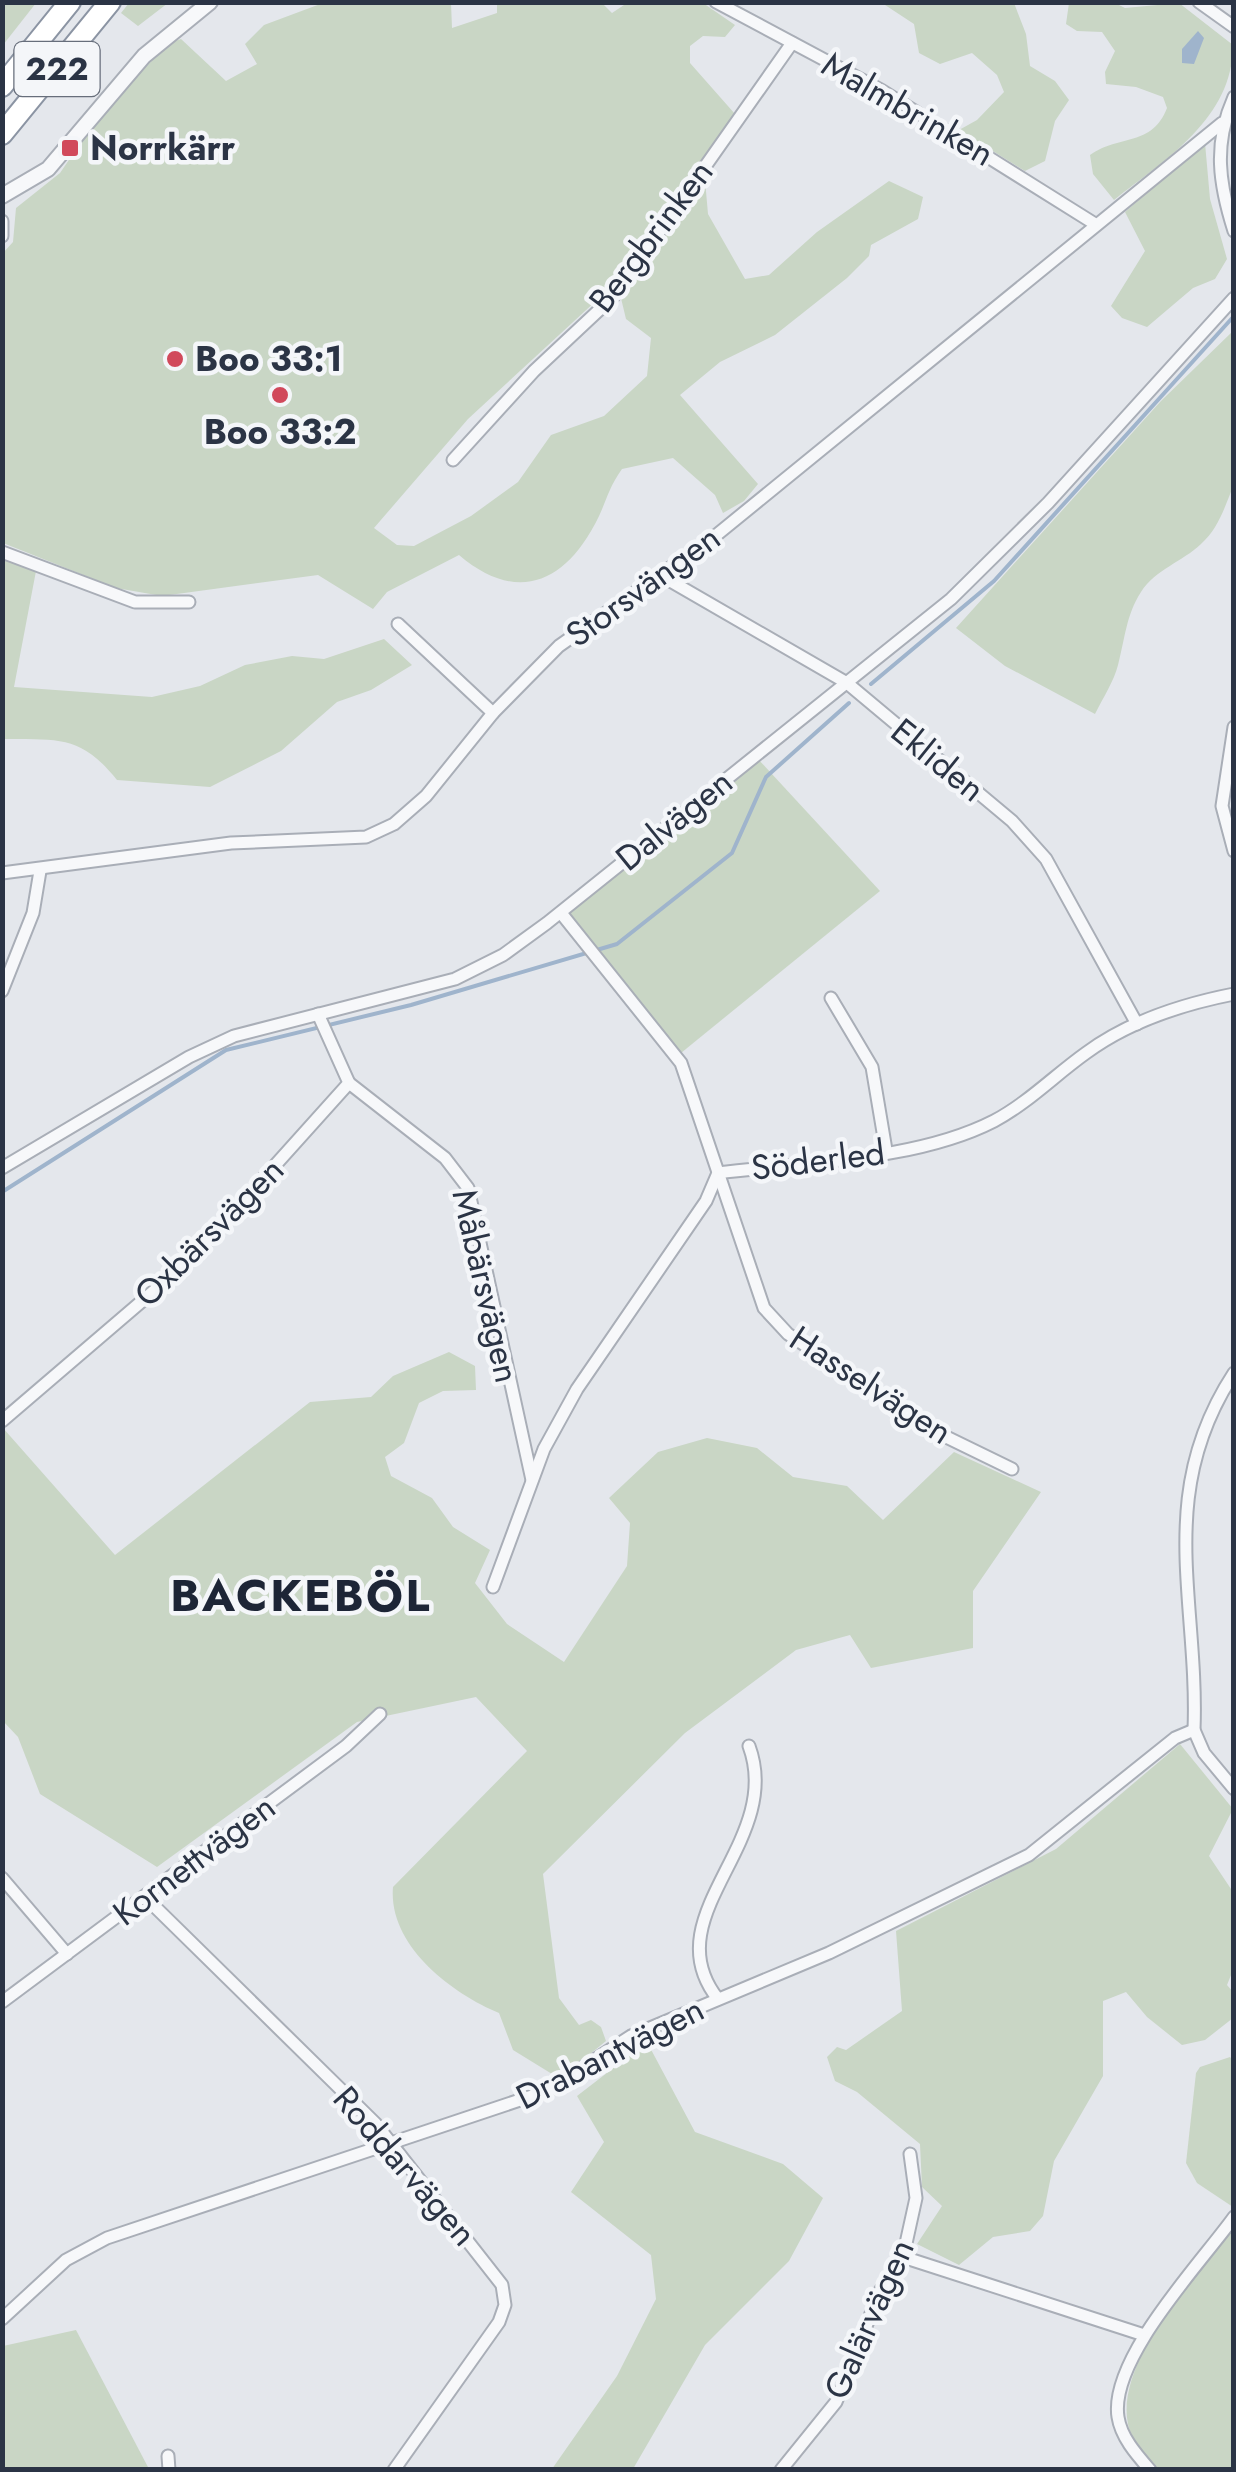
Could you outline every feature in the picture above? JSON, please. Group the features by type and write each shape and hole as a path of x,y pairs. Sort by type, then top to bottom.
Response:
{"highway":[{"name":"222","path":"2,86 70,2"},
{"name":"222","path":"2,134 110,2"}],"street":[{"path":"2,196 48,169 144,56 210,2"},
{"name":"Malmbrinken","path":"716,2 996,158 1095,224"},
{"path":"1199,2 1234,27"},
{"name":"Bergbrinken","path":"453,460 534,371 614,296 792,43"},
{"path":"1234,98 1222,123 1220,178 1234,232"},
{"name":"Storsvängen","path":"2,873 231,843 366,837 394,824 426,796 494,713 559,646 660,574 883,402 1222,123"},
{"path":"2,221 2,236"},
{"name":"Dalvägen","path":"2,1168 189,1057 234,1036 454,979 503,955 847,683 1000,554 1234,298"},
{"path":"2,552 135,602 189,602"},
{"name":"Ekliden","path":"660,574 793,648 847,683 980,794 1036,847 1137,1024"},
{"path":"398,624 494,713"},
{"path":"1234,727 1222,806 1234,851"},
{"path":"2,991 33,914 40,871"},
{"name":"Hasselvägen","path":"560,913 680,1063 752,1284 776,1323 934,1431 1012,1468"},
{"name":"Söderled","path":"493,1588 532,1480 577,1389 706,1201 718,1173 948,1138 996,1119 1105,1040 1137,1024 1234,994"},
{"path":"830,998 872,1066 886,1150"},
{"path":"318,1014 349,1082"},
{"name":"Oxbärsvägen","path":"2,1420 190,1260 349,1082"},
{"name":"Måbärsvägen","path":"349,1082 445,1158 468,1188 532,1480"},
{"path":"1234,1373 1217,1404 1190,1480 1183,1557 1194,1730 1204,1753 1234,1789"},
{"name":"Kornettvägen","path":"2,2002 346,1746 380,1714"},
{"name":"Drabantvägen","path":"2,2319 66,2260 96,2244 183,2210 394,2145 547,2091 631,2036 829,1953 1028,1855 1175,1738 1194,1730"},
{"path":"718,1999 706,1983 700,1931 754,1812 756,1781 749,1746"},
{"path":"2,1878 66,1954"},
{"name":"Roddarvägen","path":"146,1897 394,2145 496,2272 505,2296 499,2322 394,2470"},
{"name":"Galärvägen","path":"781,2470 836,2402 880,2291 902,2257 916,2198 910,2154"},
{"path":"1150,2470 1123,2434 1118,2404 1144,2335 1234,2218"},
{"path":"902,2257 1144,2335"}],"green space":[{"path":"129,2 168,3 138,26 121,13"},
{"path":"2,3 36,3 3,45"},
{"path":"323,3 451,3 452,28 497,13 497,3 602,3 612,13 627,3 703,3 735,25 725,37 703,36 690,46 690,63 735,114 698,166 705,180 708,214 745,279 769,275 817,232 889,181 923,197 918,219 871,245 869,256 847,278 775,335 720,362 680,395 758,484 744,501 723,513 715,495 673,458 622,469 582,545 552,573 518,582 499,579 459,555 387,592 373,609 318,575 162,596 116,588 3,543 2,254 13,242 16,208 60,173 101,113 169,43 181,39 226,81 257,64 245,44 264,25","holes":["610,288 620,294 626,319 651,338 647,376 604,416 551,435 518,482 471,516 414,546 397,545 374,528 468,419"]},
{"path":"882,3 1014,3 1026,34 1030,66 1055,81 1069,100 1055,121 1045,161 1025,171 959,130 977,120 1004,92 997,75 972,53 940,64 919,53 914,24"},
{"path":"1069,3 1115,3 1125,8 1179,3 1233,45 1230,71 1209,115 1175,152 1114,200 1093,174 1090,155 1153,129 1167,108 1163,97 1136,87 1106,84 1105,72 1115,51 1102,32 1077,31 1066,24"},
{"path":"1205,143 1210,199 1227,259 1215,279 1193,288 1147,327 1122,318 1111,306 1145,251 1125,212"},
{"path":"1233,331 1234,484 1207,538 1154,577 1141,592 1129,618 1116,671 1095,714 1005,666 956,628 1161,401"},
{"path":"3,559 36,571 14,687 152,697 200,686 245,665 292,656 324,659 384,639 412,665 371,690 337,702 281,751 210,787 117,780 79,747 53,740 3,739"},
{"path":"758,759 880,891 681,1053 568,912"},
{"path":"449,1352 475,1366 476,1390 443,1391 419,1403 404,1443 385,1457 391,1476 432,1498 453,1527 490,1550 475,1583 507,1624 564,1662 627,1566 630,1523 609,1498 658,1452 707,1438 757,1448 793,1477 847,1486 883,1520 954,1452 1041,1492 973,1591 973,1648 871,1668 850,1635 796,1650 685,1733 543,1874 559,1998 579,2025 591,2020 601,2027 606,2041 584,2059 552,2074 513,2050 499,2013 461,1993 426,1964 401,1928 394,1908 393,1887 527,1751 476,1697 357,1722 157,1867 40,1794 18,1737 3,1721 3,1428 115,1555 310,1402 371,1397 393,1376"},
{"path":"1180,1744 1233,1809 1209,1856 1233,1892 1233,1970 1227,1985 1233,1992 1233,2018 1205,2040 1182,2045 1147,2017 1126,1992 1103,2001 1103,2076 1054,2161 1043,2216 1030,2231 993,2237 959,2265 917,2244 942,2206 922,2187 920,2144 857,2092 835,2081 827,2057 837,2047 846,2050 902,2011 896,1931 1056,1849"},
{"path":"647,2042 695,2132 783,2164 823,2198 789,2261 705,2345 633,2469 552,2469 617,2376 656,2299 651,2255 571,2192 604,2142 577,2096"},
{"path":"1230,2057 1234,2062 1233,2207 1197,2183 1186,2163 1196,2073 1200,2067"},
{"path":"1233,2224 1233,2469 1157,2469 1136,2442 1128,2424 1127,2400 1134,2373 1162,2319"},
{"path":"76,2330 149,2469 5,2470 3,2346"}],"water":[{"path":"1198,31 1204,38 1194,64 1182,63 1182,49"}],"waterway":[{"path":"871,684 994,581 1234,316"},
{"path":"2,1192 226,1050 411,1005 617,944 732,853 766,777 849,703"}],"place":[{"name":"Norrkärr","path":"70,148"},
{"name":"Boo 33:1","path":"175,359"},
{"name":"Boo 33:2","path":"280,395"}],"district":[{"name":"BACKEBÖL","path":"301,1595"}]}
